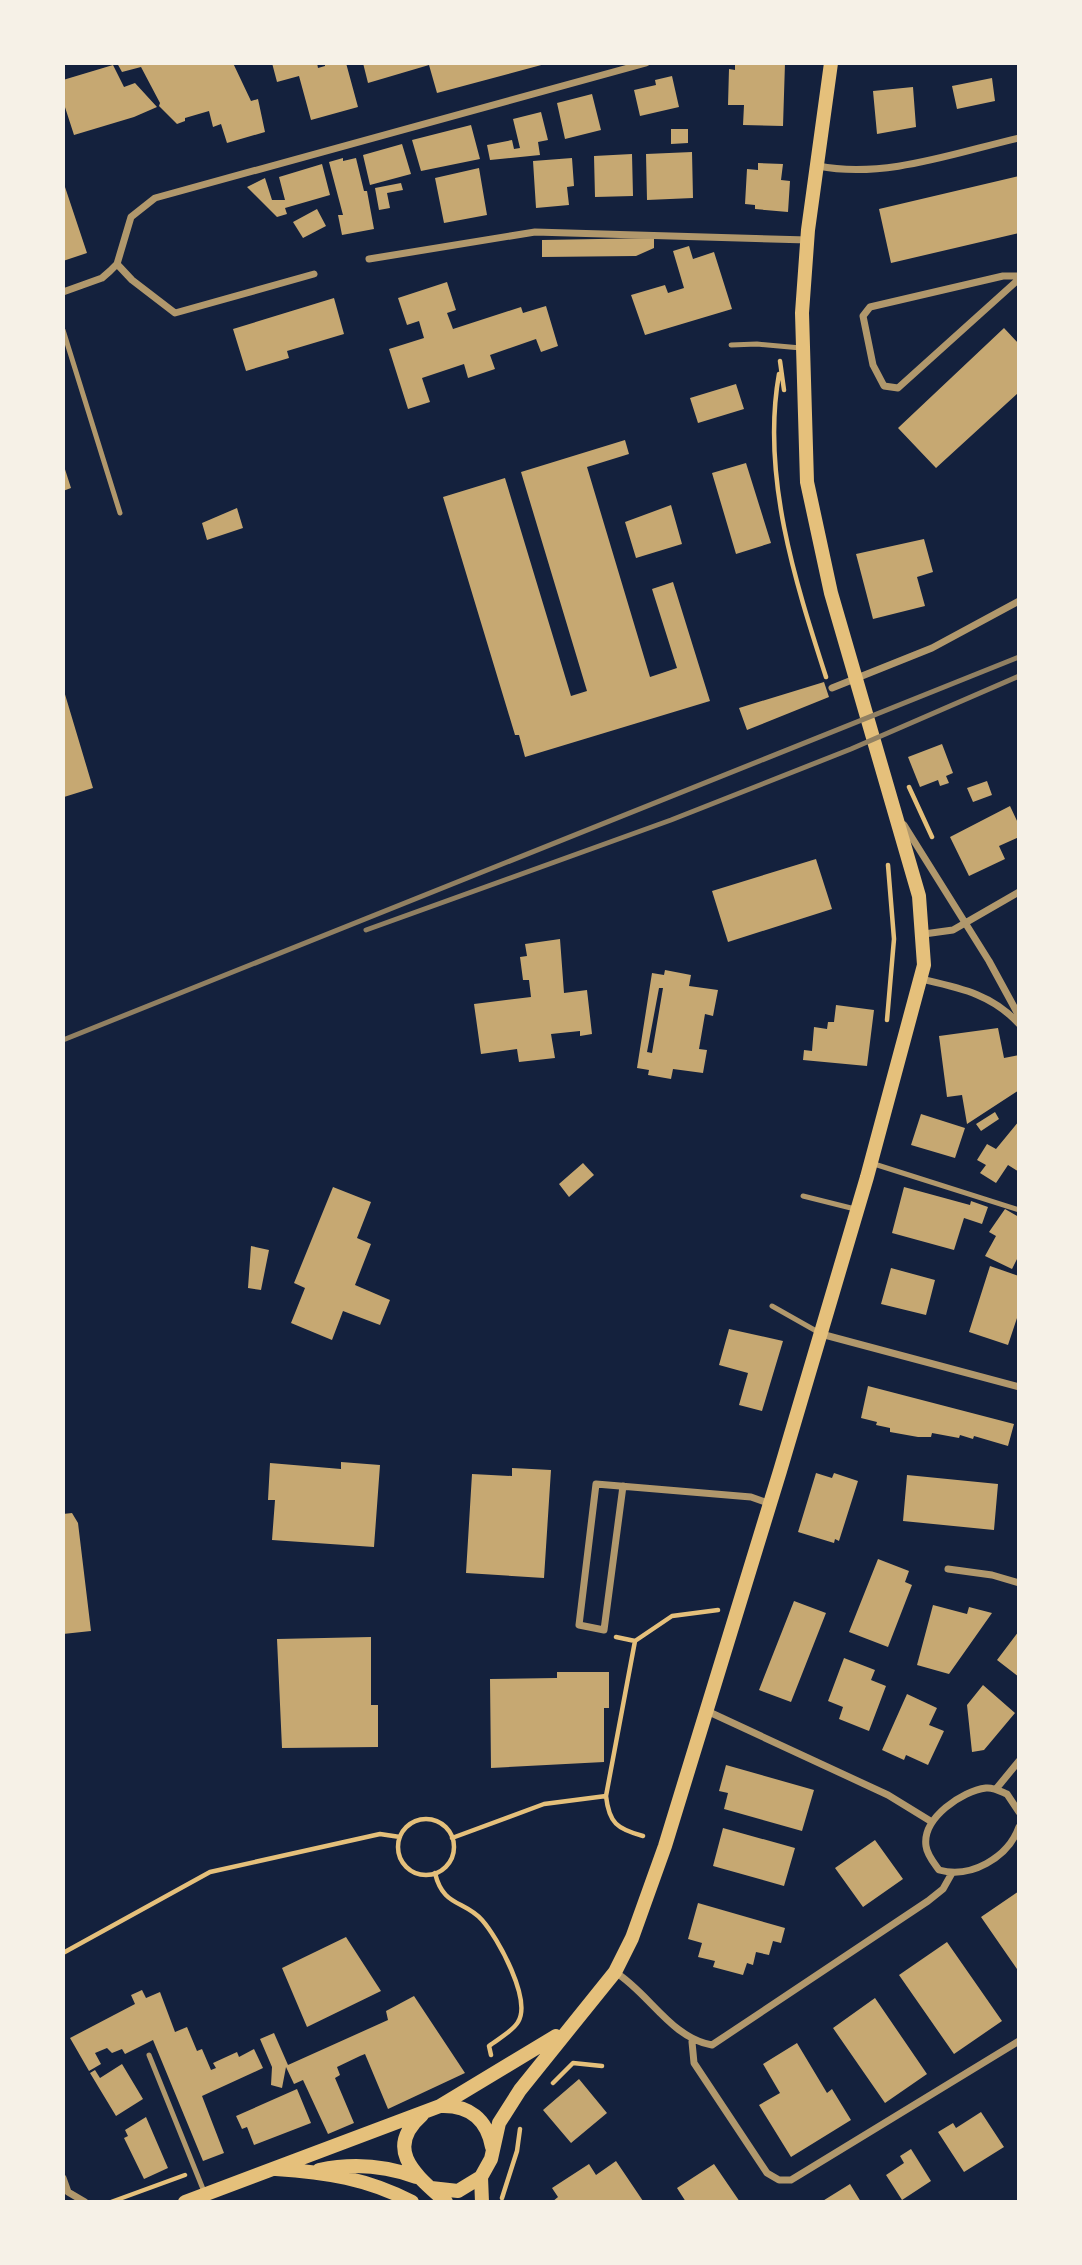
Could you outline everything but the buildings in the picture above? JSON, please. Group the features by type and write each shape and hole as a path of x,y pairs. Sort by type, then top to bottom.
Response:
{"main road":[{"path":"431,2188 458,2191 481,2177 491,2159 499,2123 520,2090 566,2030 615,1972 632,1938 650,1893 780,1471 858,1209 907,1022 921,979 924,934 919,896 899,819 839,622 816,531 804,448 801,348 808,240 831,63"},
{"path":"185,2202 275,2169 306,2153 440,2106 566,2030"},
{"path":"440,2106 465,2108 476,2115 490,2136 492,2148"},
{"path":"416,2177 408,2164 407,2135 425,2112"},
{"path":"314,2171 363,2165 397,2170 416,2177 446,2202"},
{"path":"275,2169 314,2171 364,2180 412,2202"},
{"path":"481,2177 482,2202"}],"street":[{"path":"63,292 102,278 117,264 131,217 155,198 646,63"},
{"path":"818,166 857,172 897,166 1019,138"},
{"path":"369,259 535,232 808,240"},
{"path":"117,264 132,280 175,313 314,274"},
{"path":"1003,276 1019,277 898,388 884,386 873,365 863,316 870,307 1003,276"},
{"path":"832,688 932,648 1019,601"},
{"path":"899,819 966,923 1019,1016"},
{"path":"924,934 953,930 1019,892"},
{"path":"921,979 983,995 997,1003 1019,1024"},
{"path":"821,1334 1019,1387"},
{"path":"623,1486 604,1629 579,1625 596,1484 623,1486 751,1497 768,1503"},
{"path":"948,1569 992,1575 1019,1584"},
{"path":"706,1710 888,1795 932,1822"},
{"path":"996,1789 1019,1761"},
{"path":"1019,1812 1007,1794 996,1789 972,1792 952,1803 932,1822 926,1845 930,1858 940,1870 964,1873 984,1865 1008,1846 1019,1827"},
{"path":"615,1972 628,1980 692,2042 712,2045 928,1901 943,1889 952,1873"},
{"path":"692,2042 694,2063 767,2173 779,2180 791,2180 1019,2041"},
{"path":"63,2178 68,2192 85,2202"}],"lane":[{"path":"63,330 120,513"},
{"path":"732,345 801,348"},
{"path":"871,1163 1019,1210"},
{"path":"803,1196 858,1209"},
{"path":"772,1306 821,1334"},
{"path":"149,2055 205,2194"}],"path":[{"path":"780,346 780,372 785,396"},
{"path":"780,372 775,396 781,512 824,671"},
{"path":"908,784 938,849"},
{"path":"886,1028 894,939 887,859"},
{"path":"643,1836 622,1830 608,1814 606,1796 635,1641 672,1616 690,1611 737,1609"},
{"path":"452,1838 544,1804 606,1796"},
{"path":"422,1819 440,1823 452,1838 454,1846 449,1863 435,1873 417,1874 403,1863 399,1855 400,1837 412,1823 422,1819"},
{"path":"63,1953 210,1872 380,1835 400,1837"},
{"path":"435,1873 439,1887 450,1901 482,1920 514,1973 524,2007 518,2024 489,2046 491,2057"},
{"path":"545,2091 573,2063 602,2066"},
{"path":"502,2202 517,2151 520,2122"},
{"path":"111,2202 196,2171"}],"railway":[{"path":"63,1040 1019,657"},
{"path":"366,930 671,820 851,749 1019,676"}]}
